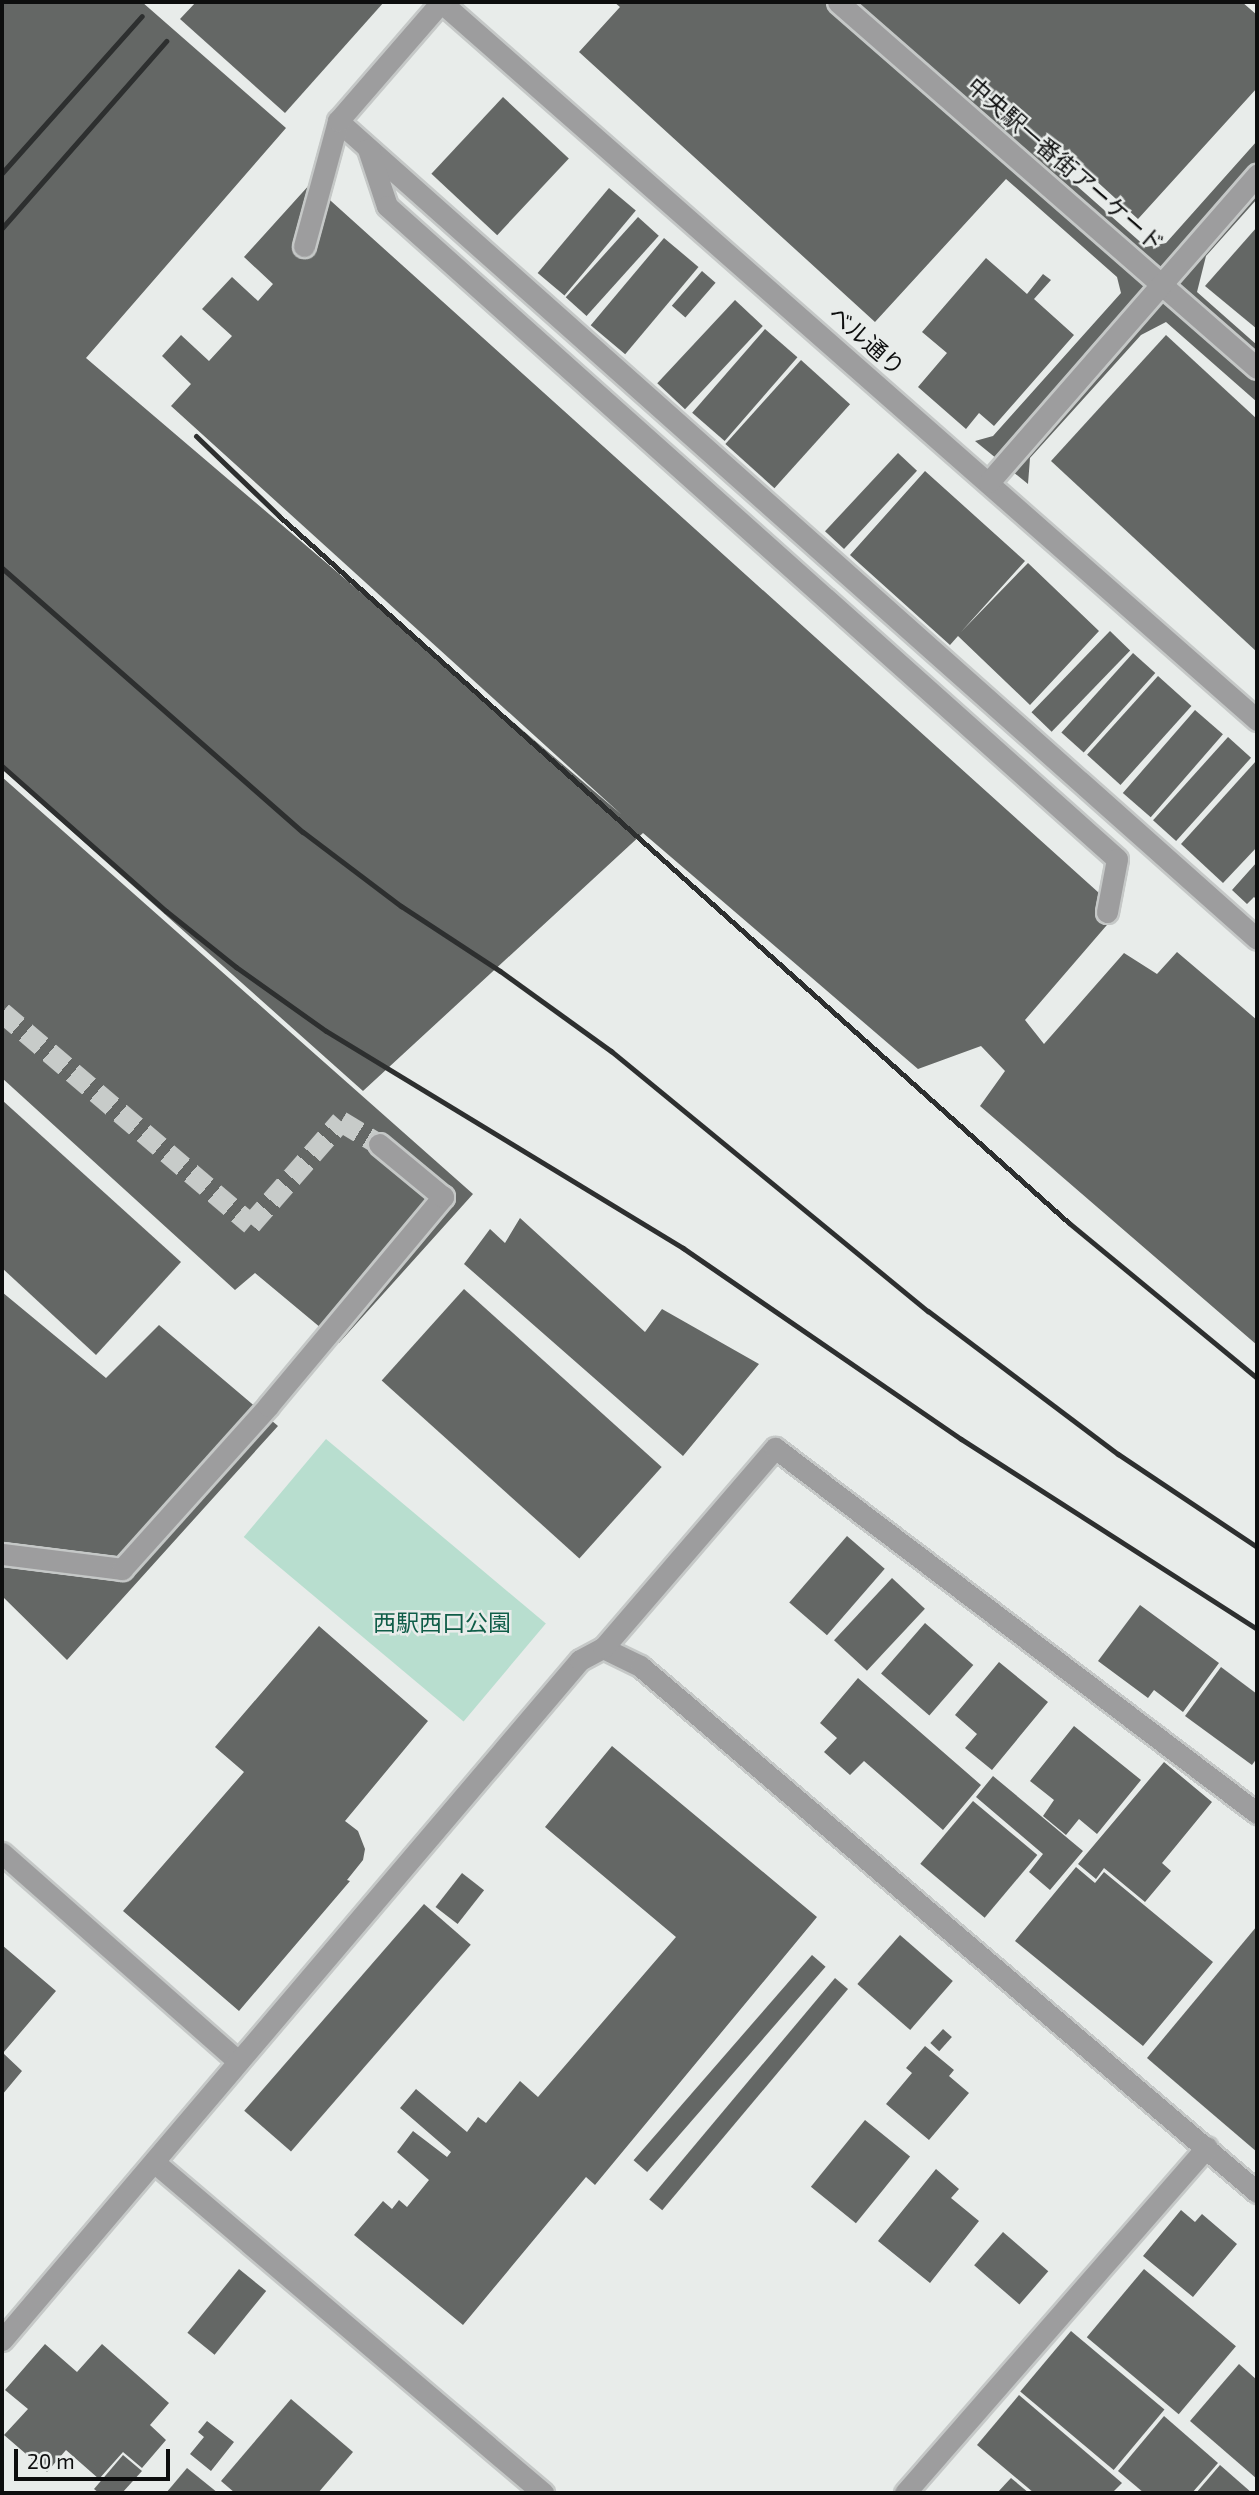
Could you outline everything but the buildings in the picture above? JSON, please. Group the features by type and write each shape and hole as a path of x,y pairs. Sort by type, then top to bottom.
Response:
{"street":[{"path":"304,246 338,121 441,2"},
{"name":"ベル通り","path":"441,2 1257,720"},
{"name":"中央駅一番街アーケード","path":"838,2 1257,368"},
{"path":"338,121 1257,939"},
{"path":"367,147 387,206 1118,859 1107,912"},
{"path":"989,482 1257,175"},
{"path":"2,1553 122,1569 268,1406 443,1197 380,1144"},
{"path":"2,2340 580,1660 603,1648 775,1448 1257,1813"},
{"path":"603,1648 640,1666 1257,2192"},
{"path":"2,1853 238,2060"},
{"path":"905,2493 1207,2147"},
{"path":"154,2162 543,2493"}],"green space":[{"name":"西駅西口公園","path":"326,1439 546,1623 464,1722 244,1537"}],"tunnel":[{"path":"2,1012 251,1224 341,1121 379,1144"}],"railway":[{"path":"2,173 142,16"},
{"path":"2,228 166,41"},
{"path":"196,436 279,516 1069,1223 1257,1378"},
{"path":"2,568 303,832 401,906 500,971 611,1051 928,1311 1118,1454 1257,1547"},
{"path":"2,766 166,911 236,967 326,1031 683,1248 961,1439 1257,1629"}]}
